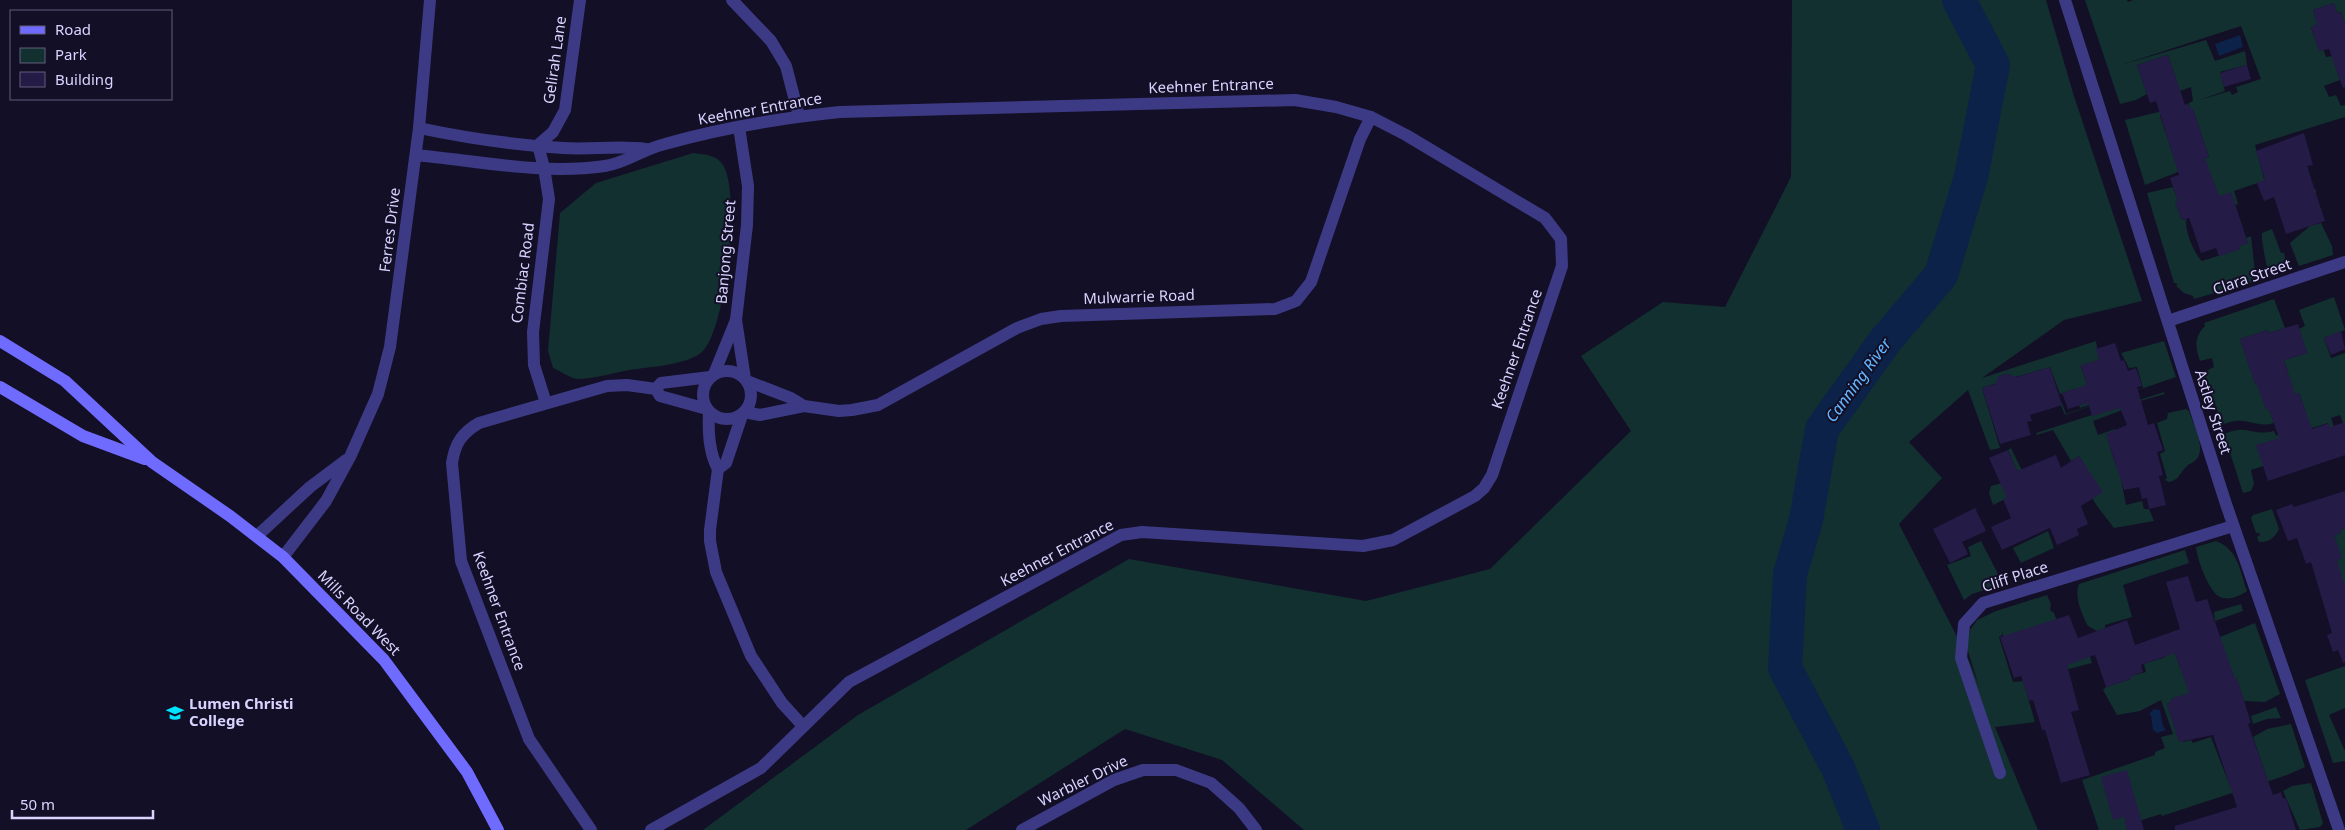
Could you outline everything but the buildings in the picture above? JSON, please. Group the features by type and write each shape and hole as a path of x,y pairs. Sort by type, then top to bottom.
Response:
{"main road":[{"name":"Mills Road West","path":"0,341 66,381 152,462 257,536 283,558 384,660 467,772 498,830"},
{"name":"Mills Road West","path":"0,387 83,436 152,462"}],"street":[{"name":"Ferres Drive","path":"283,558 326,501 350,456 378,394 390,347 416,155 430,0"},
{"name":"Gelirah Lane","path":"538,145 553,132 565,110 580,0"},
{"path":"732,0 771,41 786,66 799,116"},
{"name":"Astley Street","path":"2066,0 2233,526 2339,830"},
{"name":"Keehner Entrance","path":"416,155 567,169 607,166 623,162 646,149 739,127 799,116 840,112 1276,99 1316,103 1370,118 1406,136 1545,218 1561,239 1562,266 1492,475 1484,488 1474,496 1393,540 1363,546 1142,532 1121,535 849,682 760,768 651,830"},
{"name":"Mulwarrie Road","path":"743,413 760,415 804,406 839,411 878,405 1017,328 1041,319 1061,316 1274,309 1296,302 1311,282 1360,139 1370,118"},
{"name":"Banjong Street","path":"712,375 736,320 748,225 748,186 739,127"},
{"name":"Keehner Entrance","path":"419,128 462,137 538,145 584,149 626,146 646,149"},
{"name":"Combiac Road","path":"538,145 549,199 533,332 534,365 546,403"},
{"name":"Clara Street","path":"2168,321 2345,262"},
{"name":"Banjong Street","path":"736,320 746,380"},
{"path":"708,411 722,419 734,418 743,413 748,408 752,394 746,380 730,371 712,375 702,391 703,400 708,411 713,460 718,469 710,536 716,572 751,656 782,703 803,726"},
{"name":"Keehner Entrance","path":"656,389 661,383 712,375"},
{"name":"Mulwarrie Road","path":"746,380 791,398 804,406"},
{"name":"Keehner Entrance","path":"591,830 529,739 461,561 452,463 456,445 465,433 479,423 608,386 627,385 656,389"},
{"name":"Keehner Entrance","path":"656,389 660,396 708,411"},
{"path":"718,469 726,464 743,413"},
{"name":"Ferres Drive","path":"257,536 310,487 350,456"},
{"name":"Cliff Place","path":"2000,773 1961,658 1964,624 1983,603 2233,526"},
{"name":"Warbler Drive","path":"1022,830 1114,780 1143,770 1176,770 1212,783 1239,808 1256,830"}],"green space":[{"path":"1792,0 2046,0 2073,93 2142,301 2064,320 1982,378 2096,341 2099,360 2081,366 2088,388 2101,401 2080,408 2074,389 2060,394 2050,367 2012,378 2011,375 2005,374 1999,376 1997,383 1982,388 2000,448 1990,450 1968,390 1909,442 1942,478 1899,524 1967,656 1979,686 1967,648 1970,630 1977,620 1996,611 2047,595 2051,604 2050,610 2054,613 2065,641 2090,657 2092,663 2045,675 2003,636 2002,631 2002,635 1999,637 2013,682 2023,681 2035,722 1995,727 2038,830 1304,830 1222,760 1125,729 966,830 703,830 858,715 1129,559 1366,601 1490,569 1631,431 1581,356 1663,302 1725,307 1791,177"},
{"path":"2085,0 2127,0 2128,2 2133,0 2345,0 2345,24 2341,12 2337,13 2334,3 2313,10 2318,25 2311,28 2319,50 2323,49 2326,57 2332,56 2340,80 2324,86 2329,97 2336,95 2341,106 2345,105 2345,117 2255,145 2264,179 2277,177 2291,180 2316,190 2316,194 2272,178 2234,191 2238,204 2223,209 2183,170 2145,185 2125,120 2163,111 2160,116 2177,167 2209,157 2193,109 2190,109 2189,104 2181,107 2193,101 2191,87 2180,91 2168,55 2137,65 2147,94 2136,100 2120,104","holes":["2241,26 2261,79 2236,87 2238,92 2232,95 2230,91 2199,100 2225,91 2220,72 2247,65 2245,51 2215,61 2206,40 2121,65"]},
{"path":"693,153 714,157 723,165 728,180 731,203 731,230 724,290 711,339 702,352 678,363 583,379 568,376 553,368 548,351 560,213 596,183"},
{"path":"2173,187 2178,201 2175,202 2182,220 2187,219 2188,234 2199,258 2202,261 2240,249 2239,246 2248,243 2246,238 2251,236 2256,281 2194,299 2193,296 2184,293 2176,286 2178,284 2174,283 2147,193"},
{"path":"2321,223 2332,246 2333,255 2299,266 2290,243 2310,226"},
{"path":"2272,229 2281,253 2284,253 2287,270 2270,276 2264,255 2262,233"},
{"path":"2334,297 2345,330 2324,338 2331,358 2345,353 2345,422 2343,423 2340,415 2331,418 2341,449 2334,451 2328,423 2300,432 2263,466 2251,470 2254,484 2251,491 2243,493 2224,434 2239,430 2274,431 2276,436 2306,413 2299,393 2269,409 2274,423 2260,424 2238,421 2222,425 2204,372 2214,367 2212,358 2200,361 2197,351 2197,338 2205,326 2204,323 2274,299 2285,328 2269,333 2268,330 2240,339 2255,383 2288,372 2284,360 2307,353 2299,329 2305,326 2299,310"},
{"path":"2164,341 2176,377 2065,415 2060,403 2062,403 2066,414 2143,388 2137,367 2129,368 2121,353"},
{"path":"2164,392 2165,394 2140,401 2141,403 2093,421 2098,435 2115,429 2117,436 2108,440 2116,466 2143,457 2119,469 2126,505 2142,501 2144,509 2149,509 2154,521 2114,528 2097,506 2077,473 2086,467 2079,456 2071,461 2053,430 2037,435 2036,433"},
{"path":"2186,409 2189,411 2198,434 2200,452 2194,462 2187,466 2177,478 2169,482 2165,480 2167,478 2160,454 2165,451 2157,423 2167,419 2168,413"},
{"path":"2011,448 2030,487 1993,505 1989,493 1991,486 2010,481 2018,473 2008,450"},
{"path":"2272,509 2279,529 2271,539 2266,542 2259,542 2257,537 2260,535 2256,533 2251,518 2253,515"},
{"path":"2345,528 2345,594 2337,560 2341,558 2330,536 2341,533 2340,530"},
{"path":"2048,531 2054,548 2021,563 2013,548"},
{"path":"1981,541 1997,572 2000,585 1972,594 1964,600 1947,565 1971,556 1968,547"},
{"path":"2216,541 2229,549 2240,568 2247,591 2238,596 2223,598 2216,594 2201,567 2196,547"},
{"path":"2185,550 2189,563 2123,585 2132,617 2105,625 2105,629 2097,631 2088,626 2078,600 2079,584"},
{"path":"2241,604 2243,611 2215,621 2214,612"},
{"path":"2255,623 2280,694 2265,702 2244,701 2237,679 2171,699 2171,702 2167,704 2174,725 2183,742 2191,740 2193,743 2211,737 2230,786 2241,787 2267,778 2253,737 2267,729 2291,724 2305,767 2287,775 2162,816 2161,814 2126,825 2127,830 2099,830 2082,780 2155,755 2155,752 2165,748 2161,737 2173,734 2161,700 2140,711 2117,715 2103,690 2106,687 2131,679 2131,676 2146,672 2144,664 2165,657 2158,637 2169,635 2180,668 2220,637"},
{"path":"2345,666 2345,708 2329,715 2345,751 2345,761 2333,763 2305,680"},
{"path":"2276,707 2281,718 2267,719 2253,724 2251,716"},
{"path":"2311,783 2323,823 2320,827 2300,830 2283,791 2292,786"}],"water":[{"path":"2240,35 2243,47 2219,56 2215,44"},
{"path":"2154,709 2160,710 2163,726 2166,730 2157,733 2153,730 2149,714"}],"waterway":[{"name":"Canning River","path":"1863,830 1838,768 1785,668 1790,574 1806,520 1822,429 1885,341 1941,275 1971,177 1993,65 1959,0"}],"place":[{"name":"Lumen Christi College","path":"175,713"}]}
